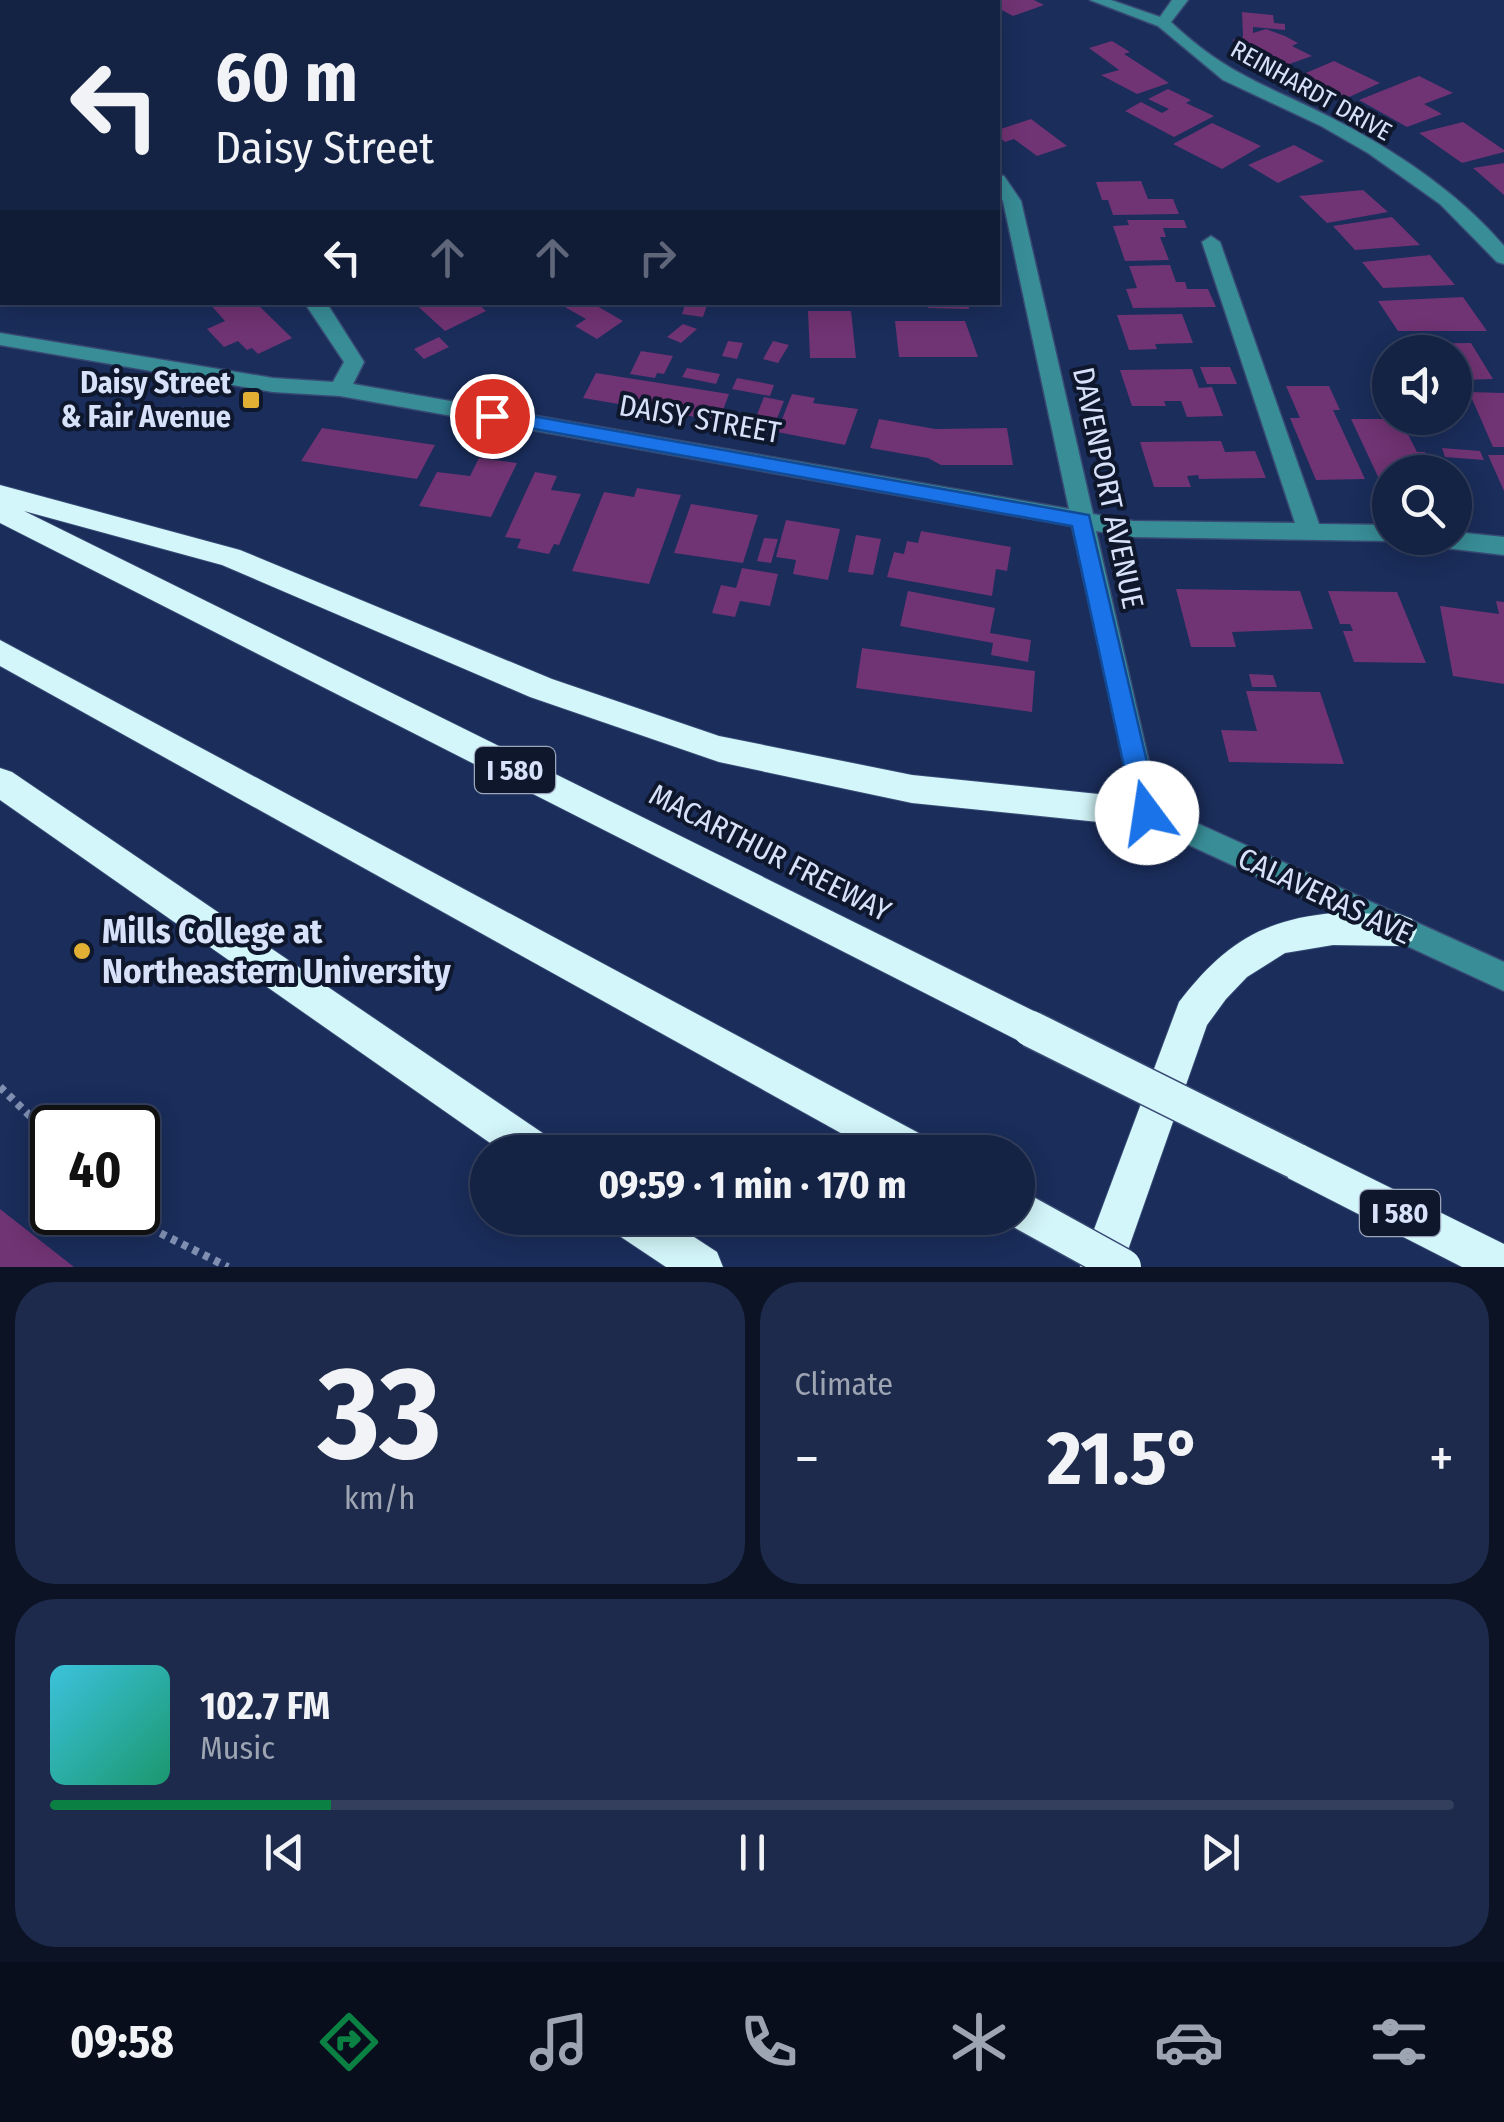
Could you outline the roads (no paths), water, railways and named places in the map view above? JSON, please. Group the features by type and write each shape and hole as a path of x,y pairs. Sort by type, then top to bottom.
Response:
{"highway":[{"path":"0,494 230,557 541,688 719,749 912,789 1147,813"},
{"name":"MACARTHUR FREEWAY","path":"0,510 1504,1266"},
{"path":"0,652 883,1135"},
{"path":"0,782 511,1135"},
{"path":"1101,1267 1192,1015 1214,981 1244,954 1278,937 1318,930 1399,930"},
{"path":"1296,1161 1504,1242"},
{"path":"1035,1218 1123,1267"},
{"path":"655,1235 702,1267"}],"street":[{"path":"1097,0 1163,24 1180,0"},
{"name":"REINHARDT DRIVE","path":"1163,24 1197,56 1228,76 1330,124 1444,199 1504,258"},
{"name":"DAVENPORT AVENUE","path":"1000,183 1012,201 1147,813"},
{"path":"1211,242 1310,529"},
{"path":"317,305 354,362 340,389"},
{"name":"DAISY STREET","path":"0,339 273,385 340,389 1132,529 1372,532"},
{"path":"1472,543 1504,546"},
{"name":"CALAVERAS AVE","path":"1147,813 1504,977"}],"place":[{"name":"Daisy Street & Fair Avenue","path":"251,400"},
{"name":"Mills College at Northeastern University","path":"82,951"}]}
